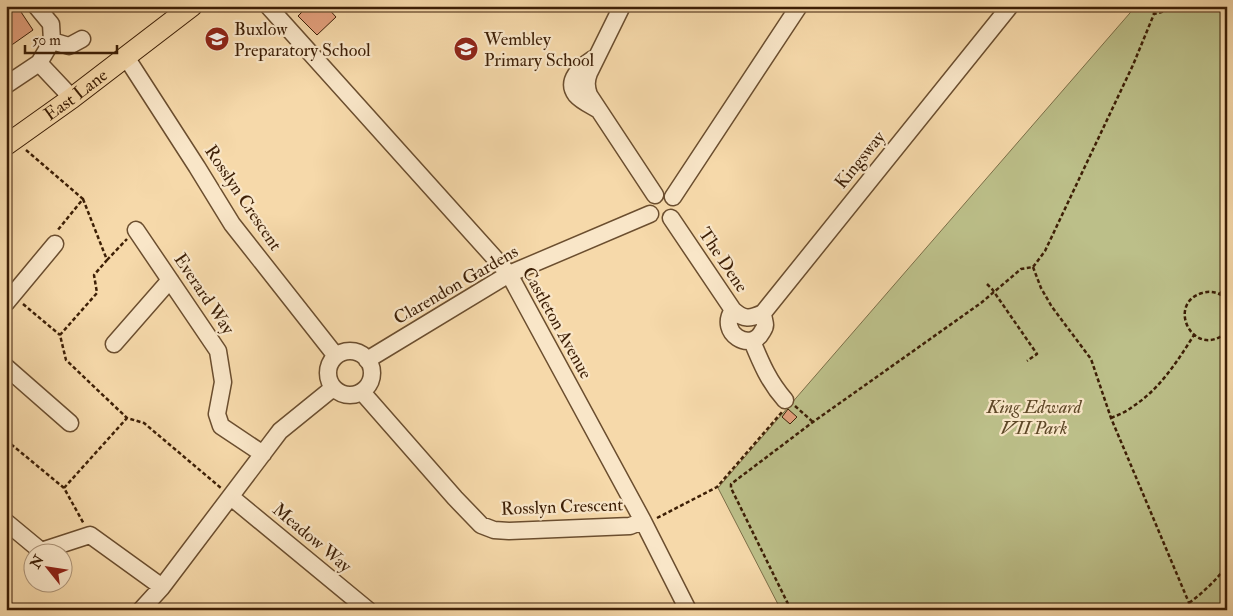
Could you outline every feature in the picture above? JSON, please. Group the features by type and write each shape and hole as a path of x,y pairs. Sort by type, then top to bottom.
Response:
{"main road":[{"name":"East Lane","path":"10,142 72,98 192,6"}],"street":[{"path":"6,85 39,63 52,41 51,24 36,6"},
{"name":"Castleton Avenue","path":"268,6 509,274 688,610"},
{"path":"622,6 596,56 586,80 586,87 589,95 655,195"},
{"path":"673,197 799,6"},
{"name":"Kingsway","path":"763,313 1010,6"},
{"path":"52,41 69,46 82,39"},
{"name":"Rosslyn Crescent","path":"126,57 232,224 336,356"},
{"path":"39,63 72,98"},
{"path":"660,193 670,194 676,203 676,213 666,221 657,220 650,214 648,205 655,195 660,193"},
{"name":"Clarendon Gardens","path":"368,360 509,274 650,214"},
{"name":"The Dene","path":"671,218 733,310 729,316 728,325 732,333 740,340 752,341"},
{"name":"Everard Way","path":"136,230 218,352 222,382 217,414 221,426 263,454"},
{"path":"10,299 54,244"},
{"path":"114,344 170,280"},
{"path":"733,310 739,316 752,318 763,313 765,326 760,336 752,341 775,389 788,401"},
{"path":"350,351 358,353 368,360 372,374 370,382 362,392 355,395 347,395 333,388 329,381 328,373 329,366 336,356 350,351"},
{"path":"6,367 70,423"},
{"path":"141,610 162,587 280,431 333,388"},
{"name":"Rosslyn Crescent","path":"362,392 481,525 494,530 509,531 630,526 643,523"},
{"name":"Meadow Way","path":"231,497 368,610"},
{"path":"6,522 41,551 90,535 162,587"}],"path":[{"path":"791,610 731,486 734,481 813,422 981,303 1022,269 1033,267 1047,246 1133,65 1154,14 1152,6"},
{"path":"1154,14 1195,6"},
{"path":"1209,6 1227,12"},
{"path":"10,142 83,198 107,260"},
{"path":"54,244 57,231 83,198"},
{"path":"60,335 97,293 94,275 136,230"},
{"path":"1033,267 1041,288 1052,307 1091,359 1111,418 1192,610"},
{"path":"987,284 1037,354 1027,361"},
{"path":"1220,294 1227,284"},
{"path":"1227,299 1220,294 1212,292 1197,294 1186,306 1184,314 1188,329 1200,339 1215,340 1227,332"},
{"path":"10,299 60,335 66,360 127,418 144,423 231,497"},
{"path":"1111,418 1131,409 1158,386 1194,335"},
{"path":"643,523 717,487 788,401 813,422"},
{"path":"64,488 127,418"},
{"path":"6,440 64,488 90,535"},
{"path":"1190,603 1203,593 1227,566"}],"green space":[{"name":"King Edward VII Park","path":"1136,6 1227,6 1227,610 781,610 718,488"}],"building":[{"path":"6,6 17,6 33,30 6,49"},
{"path":"308,6 326,6 336,17 317,35 298,16"},
{"path":"788,409 797,417 790,424 782,417"}],"place":[{"name":"Buxlow Preparatory School","path":"217,39"},
{"name":"Wembley Primary School","path":"466,49"}]}
